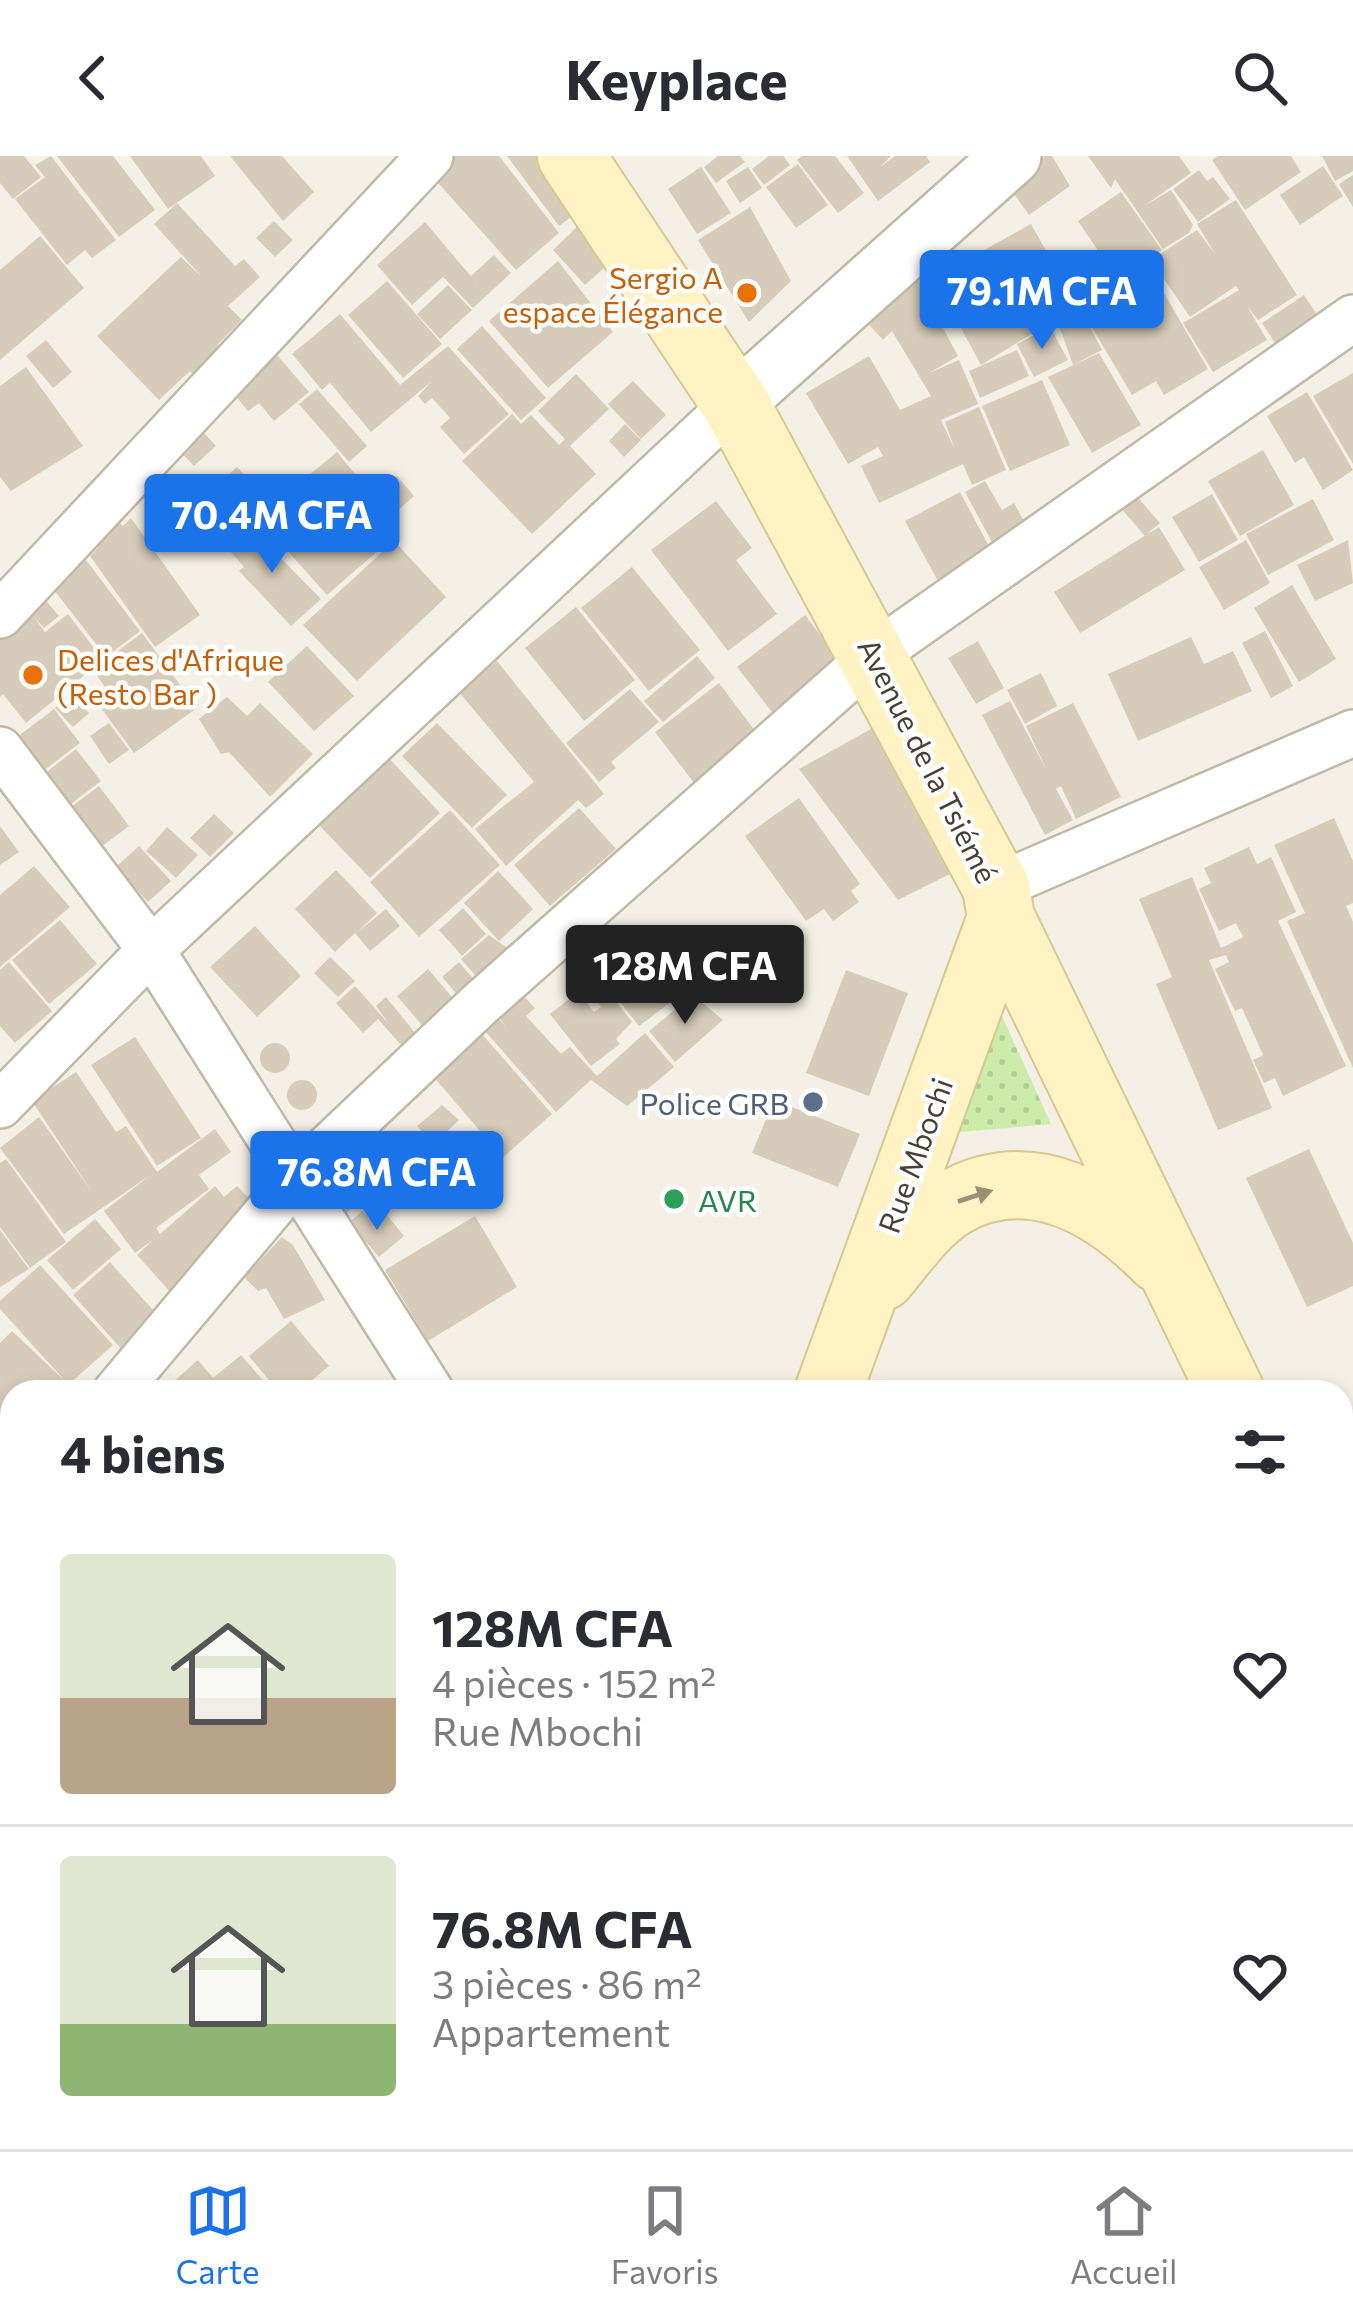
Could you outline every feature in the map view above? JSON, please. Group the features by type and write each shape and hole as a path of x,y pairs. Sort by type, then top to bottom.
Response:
{"main road":[{"name":"Avenue de la Tsiémé","path":"571,156 735,403 875,654 999,902 1226,1380"},
{"name":"Rue Mbochi","path":"833,1380 999,902"},
{"path":"860,1302 952,1204 982,1192 1024,1186 1066,1190 1099,1208 1126,1226 1180,1280"}],"street":[{"path":"0,615 430,156"},
{"path":"0,1105 151,950 735,403 1012,156"},
{"path":"126,1380 298,1175 480,1004 875,654 1353,318"},
{"path":"999,902 1353,733"},
{"path":"0,750 151,950 298,1175 424,1380"}],"green space":[{"path":"992,994 1051,1124 948,1133"}],"building":[{"path":"0,156 24,156 41,177 13,199 0,183"},
{"path":"51,156 116,240 92,258 85,250 67,265 15,199 45,177 35,165"},
{"path":"57,156 113,156 155,210 119,237"},
{"path":"130,156 201,156 215,176 168,209"},
{"path":"230,156 282,156 314,192 283,221"},
{"path":"454,156 499,156 559,233 516,270 432,176"},
{"path":"507,156 539,156 579,211 559,226"},
{"path":"718,156 740,156 745,162 716,183 704,167"},
{"path":"769,156 783,156 790,165 764,185 752,169"},
{"path":"835,156 864,193 838,213 797,160"},
{"path":"847,156 891,156 880,167 895,156 926,156 930,162 878,201"},
{"path":"1045,156 1052,156 1070,186 1029,215 1009,187"},
{"path":"1088,156 1179,156 1191,173 1144,206 1171,190 1193,225 1189,233 1163,249 1115,179 1111,188"},
{"path":"1218,156 1291,156 1301,172 1245,210 1212,160"},
{"path":"1322,156 1353,156 1353,171 1335,181"},
{"path":"798,164 828,205 796,228 766,187"},
{"path":"1323,166 1343,196 1300,225 1280,195"},
{"path":"701,167 731,213 697,234 668,189"},
{"path":"748,167 762,188 740,203 726,181"},
{"path":"1199,170 1207,181 1213,177 1230,199 1198,222 1173,189"},
{"path":"1353,175 1353,207 1339,184"},
{"path":"1121,192 1162,250 1118,280 1078,221"},
{"path":"1236,200 1297,295 1258,320 1247,306 1267,340 1213,372 1183,323 1239,290 1236,286 1190,317 1151,260 1197,230 1215,254 1197,224"},
{"path":"177,203 235,266 244,259 260,277 228,306 242,320 217,345 225,354 197,380 190,371 159,400 97,336 181,257 202,277 154,224"},
{"path":"750,207 791,281 749,322 698,240"},
{"path":"274,221 293,240 275,257 256,238"},
{"path":"425,222 480,287 471,276 494,255 511,273 473,308 443,277 412,305 377,265"},
{"path":"1031,224 1077,306 981,365 934,278"},
{"path":"579,225 612,261 585,285 553,250"},
{"path":"40,236 84,288 0,360 0,270"},
{"path":"558,261 613,332 548,388 489,321"},
{"path":"1150,269 1208,369 1164,395 1156,381 1132,395 1081,309"},
{"path":"913,273 934,301 930,304 958,356 929,373 959,360 978,404 941,420 955,450 945,422 979,407 1006,470 972,485 963,464 879,503 861,466 883,456 878,447 848,464 806,393 869,356 900,410 931,396 892,331 883,340 864,319"},
{"path":"387,281 442,344 403,378 348,315"},
{"path":"448,285 472,310 440,339 417,314"},
{"path":"1304,295 1323,324 1281,352 1262,323"},
{"path":"1080,308 1102,350 1073,365 1057,320"},
{"path":"340,314 400,385 448,346 509,414 464,454 440,427 450,418 432,398 425,404 418,396 432,381 371,432 330,383 322,390 292,354"},
{"path":"482,326 546,398 521,420 457,349"},
{"path":"1050,327 1068,360 1034,377 1017,344"},
{"path":"46,340 72,372 53,388 26,356"},
{"path":"270,347 309,392 274,421 259,403 248,411 226,384"},
{"path":"1017,350 1029,376 980,398 969,371"},
{"path":"1099,353 1141,425 1092,453 1048,377"},
{"path":"26,367 83,446 11,491 0,477 0,386"},
{"path":"1353,373 1353,464 1313,396"},
{"path":"576,374 609,409 570,446 596,474 532,534 462,461 512,414 521,424 531,415 559,445 565,439 538,411"},
{"path":"1042,380 1070,445 1010,471 982,406"},
{"path":"633,381 666,415 641,439 608,404"},
{"path":"317,389 367,446 349,462 299,404"},
{"path":"1307,392 1353,470 1323,490 1304,457 1295,463 1267,416"},
{"path":"194,422 216,446 194,466 172,443"},
{"path":"625,424 641,440 624,457 609,441"},
{"path":"1263,450 1294,505 1240,536 1208,481"},
{"path":"337,452 383,508 355,530 325,494 319,499 303,480"},
{"path":"237,467 260,491 238,512 215,488"},
{"path":"397,476 414,496 394,514 376,494"},
{"path":"985,481 1002,510 1014,503 1031,534 993,544 965,492"},
{"path":"180,490 191,502 176,516 165,503"},
{"path":"960,492 992,552 938,581 905,521"},
{"path":"1134,493 1160,523 1145,536 1119,506"},
{"path":"1212,494 1238,540 1199,562 1172,517"},
{"path":"1313,499 1334,540 1268,575 1246,534"},
{"path":"716,501 752,548 736,560 777,614 728,651 651,550"},
{"path":"331,505 361,538 357,531 370,520 388,542 327,595 278,540 301,520 307,526"},
{"path":"110,513 123,526 131,518 200,615 155,647 90,556 98,548 87,535"},
{"path":"247,524 321,599 291,626 239,571 244,567 224,544"},
{"path":"1159,527 1185,570 1080,633 1054,592"},
{"path":"1246,540 1270,583 1224,610 1199,567"},
{"path":"1348,540 1353,583 1315,601 1297,565"},
{"path":"394,541 446,597 357,681 303,625"},
{"path":"86,560 140,631 106,657 51,586"},
{"path":"632,567 700,650 649,691 581,608"},
{"path":"1292,585 1336,659 1299,682 1254,608"},
{"path":"35,588 59,616 44,628 33,616 45,632 68,614 104,661 142,633 197,708 134,753 101,708 114,699 92,669 26,723 3,694 0,697 0,627"},
{"path":"576,607 635,680 584,721 525,648"},
{"path":"805,615 847,670 779,721 737,667"},
{"path":"1265,631 1293,686 1271,698 1242,643"},
{"path":"1191,637 1204,664 1233,651 1252,691 1138,741 1108,674"},
{"path":"978,641 1004,688 976,704 948,658"},
{"path":"307,646 354,696 314,731 268,682"},
{"path":"697,656 715,678 663,722 644,701"},
{"path":"497,661 604,794 586,808 578,800 506,866 475,829 534,782 459,692"},
{"path":"1041,673 1057,706 1025,724 1007,690"},
{"path":"719,683 765,744 701,792 655,732"},
{"path":"630,689 659,722 611,762 616,768 599,782 566,743"},
{"path":"71,693 89,713 73,727 55,708"},
{"path":"227,697 247,716 260,703 313,754 270,797 229,752 221,754 199,719"},
{"path":"1010,701 1047,771 1026,726 1073,703 1121,797 1076,819 1061,786 1056,789 1073,820 1045,835 982,715"},
{"path":"54,709 80,743 35,777 9,743"},
{"path":"889,719 966,866 898,900 799,769"},
{"path":"109,723 129,750 109,764 90,736"},
{"path":"437,723 507,795 472,828 402,756"},
{"path":"76,749 101,781 63,810 39,778"},
{"path":"389,758 440,813 370,878 318,824"},
{"path":"99,786 129,826 93,853 63,813"},
{"path":"799,798 860,884 851,891 859,902 833,921 824,909 806,921 745,836"},
{"path":"579,808 616,849 550,906 514,865"},
{"path":"450,810 500,865 419,937 370,882"},
{"path":"214,814 234,833 210,857 190,838"},
{"path":"1334,818 1353,861 1353,903 1346,906 1353,922 1353,1068 1287,921 1305,913 1274,845"},
{"path":"0,826 19,852 0,865"},
{"path":"167,827 198,855 176,878 146,851"},
{"path":"139,846 171,881 148,902 116,867"},
{"path":"1249,847 1257,864 1271,857 1296,912 1278,921 1346,1066 1283,1096 1275,1078 1264,1083 1253,1060 1263,1055 1242,1008 1235,1011 1215,969 1229,962 1226,955 1209,960 1272,1108 1218,1130 1156,984 1172,977 1139,899 1192,877 1221,948 1243,937 1236,923 1219,931 1199,889 1211,883 1204,868"},
{"path":"34,866 70,907 0,967 0,895"},
{"path":"336,870 377,913 359,931 386,909 400,926 370,951 355,933 335,952 295,909"},
{"path":"498,871 533,909 499,941 464,903"},
{"path":"463,908 486,934 462,956 439,930"},
{"path":"60,920 97,964 49,1004 12,960"},
{"path":"255,926 301,976 257,1017 210,967"},
{"path":"628,930 644,952 605,980 589,957"},
{"path":"489,935 514,953 481,982 461,959"},
{"path":"643,955 676,998 639,1026 606,984"},
{"path":"330,957 355,981 338,997 314,973"},
{"path":"9,962 52,1011 15,1043 0,1026 0,970"},
{"path":"459,962 478,984 460,998 442,977"},
{"path":"428,969 458,1004 427,1031 397,996"},
{"path":"846,970 908,993 869,1096 806,1073"},
{"path":"595,974 632,1022 616,1039 620,1044 591,1066 550,1014 578,992 594,1012 601,1007 583,984"},
{"path":"355,986 389,1024 376,1006 386,997 416,1034 402,1046 378,1019 363,1033 336,1003"},
{"path":"518,990 535,1008 526,1016 561,1054 570,1047 597,1076 645,1033 674,1067 627,1106 591,1080 556,1112 477,1022 491,1010 506,1027 495,1011"},
{"path":"693,995 723,1020 675,1062 649,1031"},
{"path":"481,1033 552,1114 498,1162 476,1136 481,1132 432,1075"},
{"path":"135,1037 201,1138 157,1166 91,1065"},
{"path":"275,1043 286,1047 290,1058 286,1069 275,1073 264,1069 260,1058 264,1047"},
{"path":"76,1072 116,1132 126,1126 157,1172 215,1129 231,1152 199,1175 209,1189 156,1228 160,1234 215,1186 224,1197 237,1186 256,1206 173,1295 137,1255 153,1240 135,1253 104,1211 152,1174 64,1234 0,1148 39,1117 92,1192 32,1101"},
{"path":"302,1080 313,1084 317,1095 313,1106 302,1110 291,1106 287,1095 291,1084"},
{"path":"774,1100 860,1134 838,1187 752,1153"},
{"path":"442,1105 459,1120 433,1144 417,1126"},
{"path":"442,1138 458,1155 440,1172 424,1154"},
{"path":"1309,1149 1353,1243 1353,1286 1307,1307 1246,1178"},
{"path":"6,1159 66,1242 30,1268 0,1227 0,1163"},
{"path":"353,1162 387,1198 370,1214 359,1202 335,1223 313,1199"},
{"path":"363,1211 375,1225 387,1215 404,1236 379,1257 349,1222"},
{"path":"475,1216 517,1287 428,1341 385,1270"},
{"path":"95,1219 121,1249 73,1290 47,1260"},
{"path":"0,1230 29,1269 0,1287"},
{"path":"282,1237 293,1245 325,1300 284,1319 266,1288 258,1291 244,1277"},
{"path":"110,1262 160,1318 124,1352 73,1295"},
{"path":"40,1265 113,1345 74,1380 64,1380 0,1309 0,1301"},
{"path":"291,1321 329,1366 312,1380 269,1380 249,1356"},
{"path":"12,1331 64,1380 0,1380 0,1343"},
{"path":"241,1355 263,1380 176,1380 198,1360 213,1378"}],"place":[{"name":"Sergio A espace Élégance","path":"747,293"},
{"name":"Delices d'Afrique (Resto Bar )","path":"33,675"},
{"name":"Police GRB","path":"813,1102"},
{"name":"AVR","path":"674,1199"}]}
